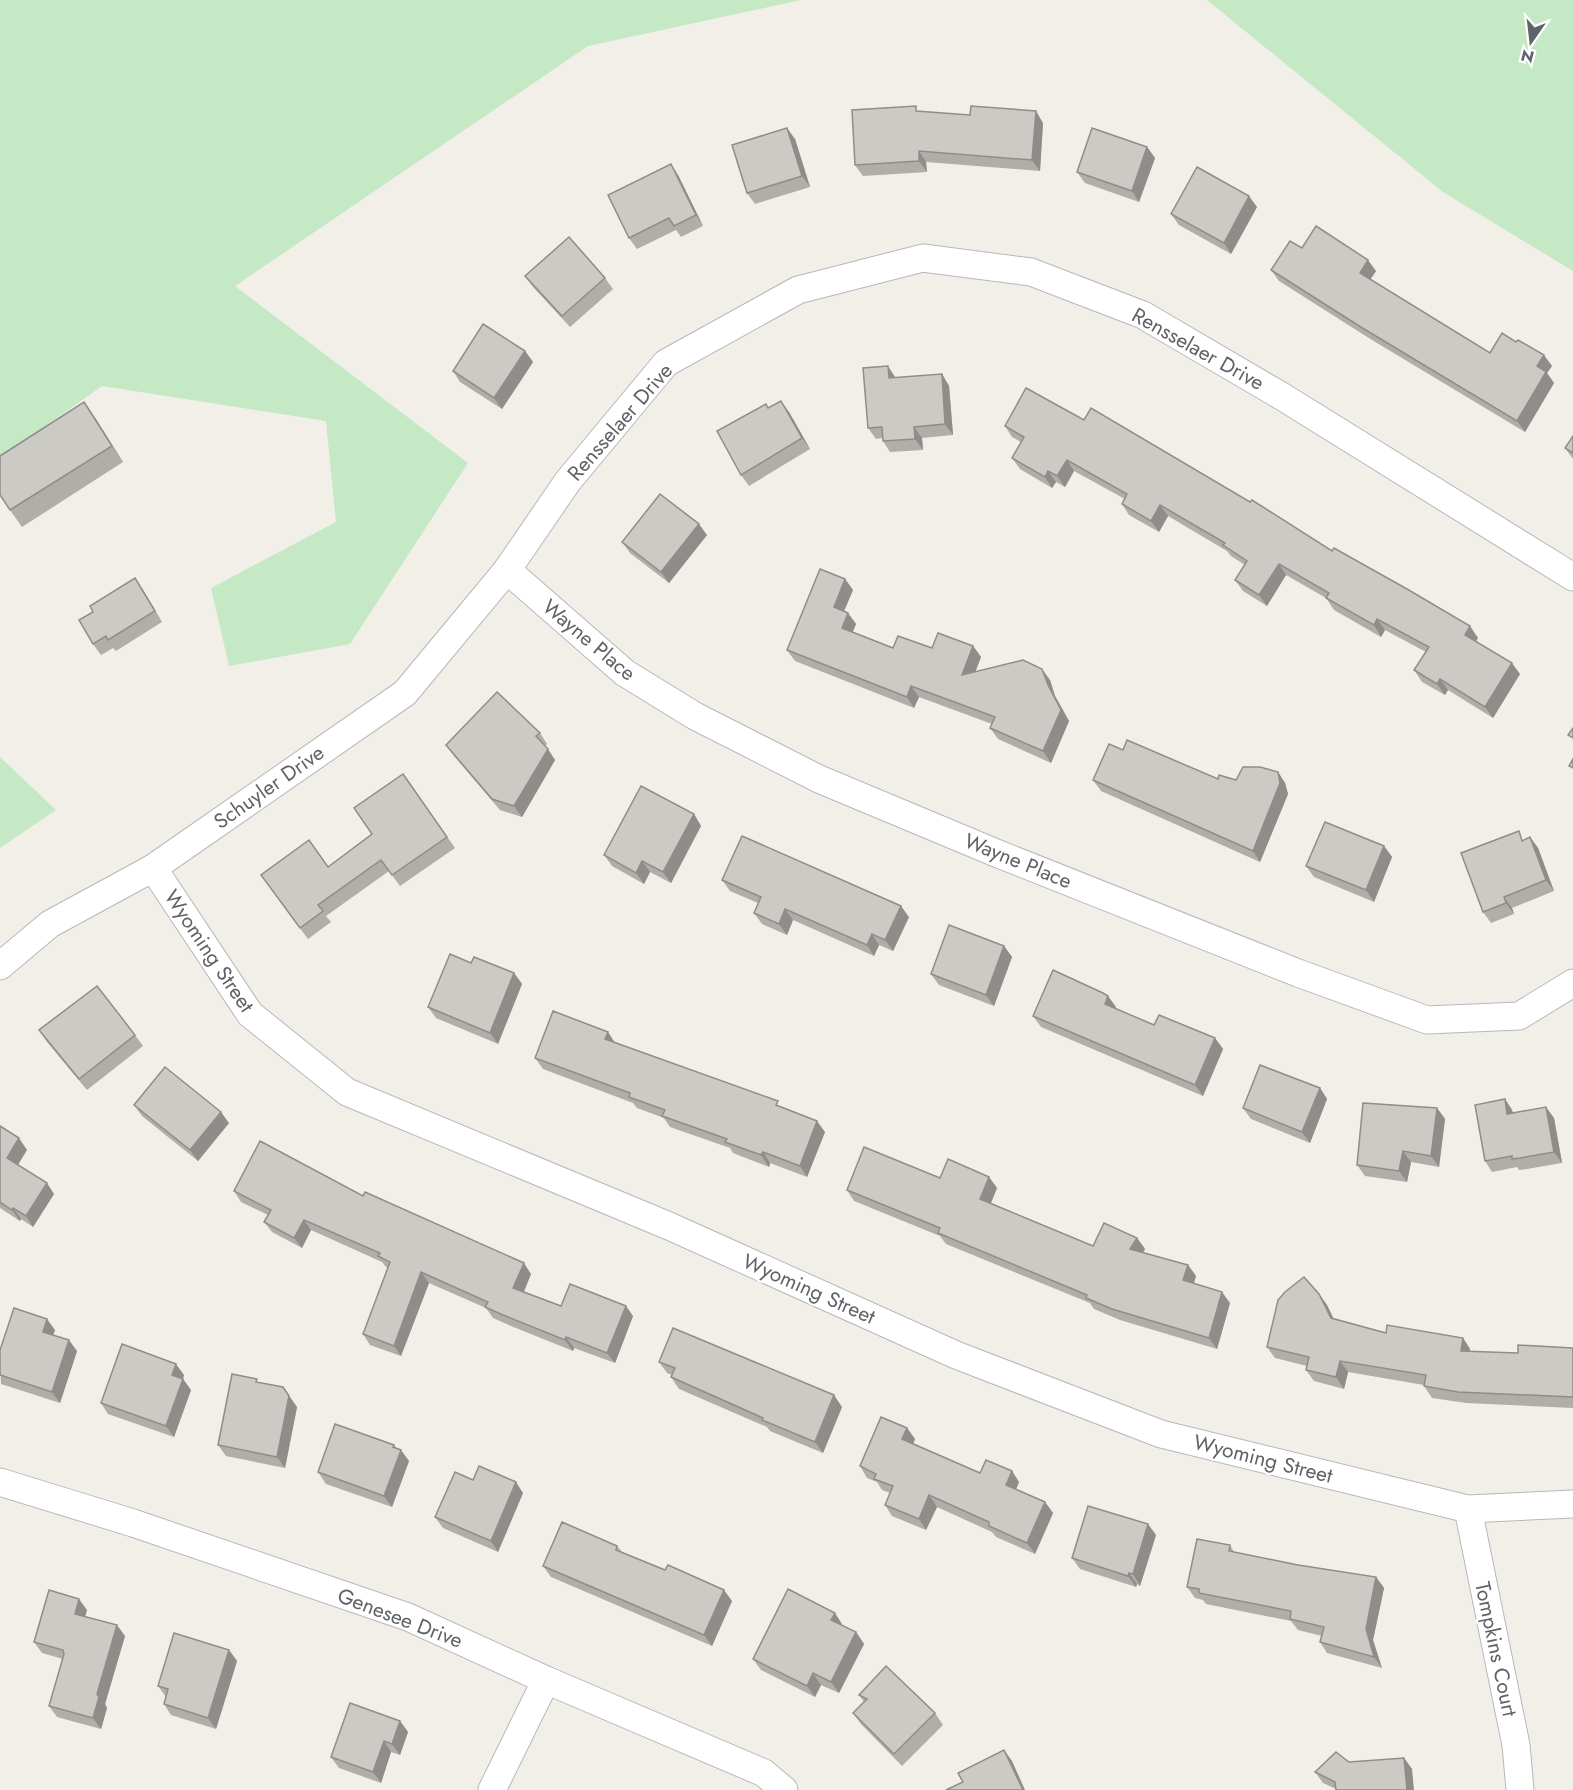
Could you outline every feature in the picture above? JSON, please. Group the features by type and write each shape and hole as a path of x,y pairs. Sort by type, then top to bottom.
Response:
{"street":[{"name":"Rensselaer Drive","path":"507,570 568,481 666,363 798,290 923,258 1030,272 1143,315 1283,397 1573,577"},
{"name":"Schuyler Drive","path":"0,966 50,924 153,868 405,693 507,570"},
{"name":"Wayne Place","path":"507,570 625,673 695,716 819,779 996,853 1298,973 1427,1020 1519,1016 1573,983"},
{"name":"Wyoming Street","path":"153,868 250,1014 347,1092 669,1226 956,1355 1161,1434 1468,1509 1573,1504"},
{"name":"Genesee Drive","path":"0,1482 133,1523 408,1617 546,1680 764,1773 784,1790"},
{"name":"Tompkins Court","path":"1468,1509 1516,1745 1520,1790"},
{"path":"492,1790 546,1680"}],"green space":[{"path":"0,0 801,0 588,46 235,286 468,463 350,644 229,666 211,588 336,522 326,421 102,386 0,458"},
{"path":"1207,0 1573,0 1573,271 1443,192"},
{"path":"0,757 56,810 0,848"}],"building":[{"path":"916,106 916,111 970,115 971,106 1036,111 1032,160 919,151 919,161 855,165 852,110"},
{"path":"787,128 802,176 747,193 732,145"},
{"path":"1092,128 1147,147 1132,191 1077,172"},
{"path":"671,164 696,215 674,226 669,218 629,238 608,195"},
{"path":"1197,167 1249,196 1224,243 1171,214"},
{"path":"1316,226 1368,260 1360,273 1490,353 1502,333 1544,355 1537,366 1546,372 1517,421 1271,270 1290,241 1302,248"},
{"path":"569,237 605,278 562,316 525,276"},
{"path":"483,324 525,351 494,398 453,371"},
{"path":"888,366 889,378 942,374 945,424 914,427 915,439 883,441 882,427 868,428 863,368"},
{"path":"1026,388 1084,420 1091,408 1250,502 1252,500 1332,551 1334,548 1470,626 1465,635 1512,663 1485,707 1440,679 1437,684 1414,670 1429,647 1377,619 1374,625 1326,598 1329,593 1279,564 1259,595 1235,580 1247,561 1223,545 1225,543 1160,505 1151,521 1122,504 1127,494 1067,460 1057,476 1048,471 1045,477 1012,458 1024,437 1005,426"},
{"path":"781,401 802,438 741,475 717,431 766,404 768,408"},
{"path":"84,402 112,446 10,510 0,495 0,456"},
{"path":"1573,436 1573,453 1565,448"},
{"path":"660,494 699,524 661,572 622,542"},
{"path":"820,569 845,579 834,607 848,613 842,628 893,648 898,636 932,648 938,633 973,646 962,675 1023,660 1042,669 1061,710 1043,751 990,728 995,717 911,686 907,697 787,650"},
{"path":"135,578 155,611 108,640 106,636 93,644 79,620 93,612 90,606"},
{"path":"497,692 540,733 536,736 548,749 514,806 492,799 446,745"},
{"path":"1573,728 1573,738 1568,735"},
{"path":"1127,740 1218,779 1219,775 1236,780 1243,767 1260,767 1278,772 1280,783 1253,851 1093,780 1109,744 1123,750"},
{"path":"403,774 447,837 392,875 381,860 318,905 323,911 300,928 261,875 309,840 328,867 372,834 354,808"},
{"path":"641,786 694,814 663,872 642,861 636,873 604,855"},
{"path":"1325,822 1384,846 1366,890 1306,866"},
{"path":"1519,831 1522,841 1530,837 1546,880 1504,897 1506,903 1483,912 1461,853"},
{"path":"742,836 901,906 885,940 872,934 867,945 785,909 779,924 754,913 761,897 722,880"},
{"path":"949,925 1004,946 986,995 931,974"},
{"path":"450,954 471,963 474,957 514,973 490,1033 428,1007"},
{"path":"1053,970 1108,996 1105,1004 1154,1025 1159,1015 1215,1038 1195,1085 1033,1016"},
{"path":"97,986 135,1035 79,1079 39,1030"},
{"path":"553,1011 608,1032 605,1039 778,1101 776,1105 817,1121 800,1166 763,1152 761,1155 725,1142 727,1139 662,1116 665,1110 629,1097 630,1093 535,1058"},
{"path":"1260,1065 1320,1088 1302,1132 1243,1108"},
{"path":"165,1067 221,1112 190,1150 134,1105"},
{"path":"1505,1099 1507,1114 1546,1107 1554,1152 1485,1161 1475,1105"},
{"path":"1363,1103 1437,1108 1431,1156 1403,1151 1399,1171 1357,1165"},
{"path":"0,1126 19,1138 7,1158 47,1183 26,1216 0,1202"},
{"path":"260,1141 363,1196 365,1192 524,1263 513,1288 561,1306 570,1284 626,1306 607,1353 566,1337 565,1340 503,1315 485,1307 488,1302 421,1272 394,1346 363,1334 390,1262 378,1256 380,1253 304,1220 294,1238 264,1222 271,1210 234,1191"},
{"path":"864,1147 940,1178 948,1159 989,1177 980,1199 1093,1246 1104,1223 1137,1238 1130,1249 1188,1265 1183,1280 1222,1292 1209,1338 1112,1309 1086,1298 1087,1295 938,1233 940,1228 847,1190"},
{"path":"1304,1277 1319,1294 1331,1318 1386,1333 1387,1325 1463,1338 1461,1351 1518,1353 1518,1345 1573,1348 1573,1397 1458,1392 1424,1386 1426,1375 1340,1361 1336,1377 1306,1370 1309,1357 1267,1347 1278,1300"},
{"path":"14,1308 47,1319 43,1332 69,1340 52,1392 0,1375 0,1350"},
{"path":"673,1328 834,1395 815,1442 671,1377 675,1368 659,1362"},
{"path":"122,1344 176,1364 172,1375 183,1379 166,1426 101,1403"},
{"path":"232,1374 257,1379 256,1382 283,1387 289,1396 277,1457 218,1445"},
{"path":"881,1417 907,1428 902,1439 980,1473 986,1460 1012,1471 1006,1485 1045,1502 1027,1543 989,1526 989,1522 929,1495 919,1519 885,1505 893,1486 874,1479 876,1474 860,1466"},
{"path":"335,1424 394,1445 393,1447 401,1450 384,1496 318,1472"},
{"path":"479,1466 516,1482 491,1541 435,1517 455,1472 473,1480"},
{"path":"1088,1506 1148,1524 1133,1574 1129,1573 1128,1576 1072,1558"},
{"path":"562,1522 617,1546 616,1550 665,1570 668,1565 724,1590 704,1635 543,1566"},
{"path":"1197,1539 1230,1545 1229,1551 1376,1577 1366,1629 1374,1657 1320,1642 1324,1627 1290,1619 1291,1611 1199,1593 1199,1589 1187,1587"},
{"path":"788,1589 835,1613 831,1620 856,1632 831,1682 813,1673 807,1686 753,1659"},
{"path":"49,1590 79,1599 75,1614 117,1625 97,1694 99,1697 93,1718 49,1706 64,1654 63,1650 34,1642"},
{"path":"174,1633 229,1650 208,1718 164,1704 168,1689 158,1686"},
{"path":"886,1666 935,1713 894,1754 853,1713 867,1699 859,1695"},
{"path":"350,1703 400,1721 392,1744 384,1741 373,1772 331,1757"},
{"path":"1004,1750 1023,1790 946,1790 963,1782 958,1773"},
{"path":"1336,1752 1349,1762 1404,1758 1407,1790 1336,1790 1335,1782 1315,1772"}]}
